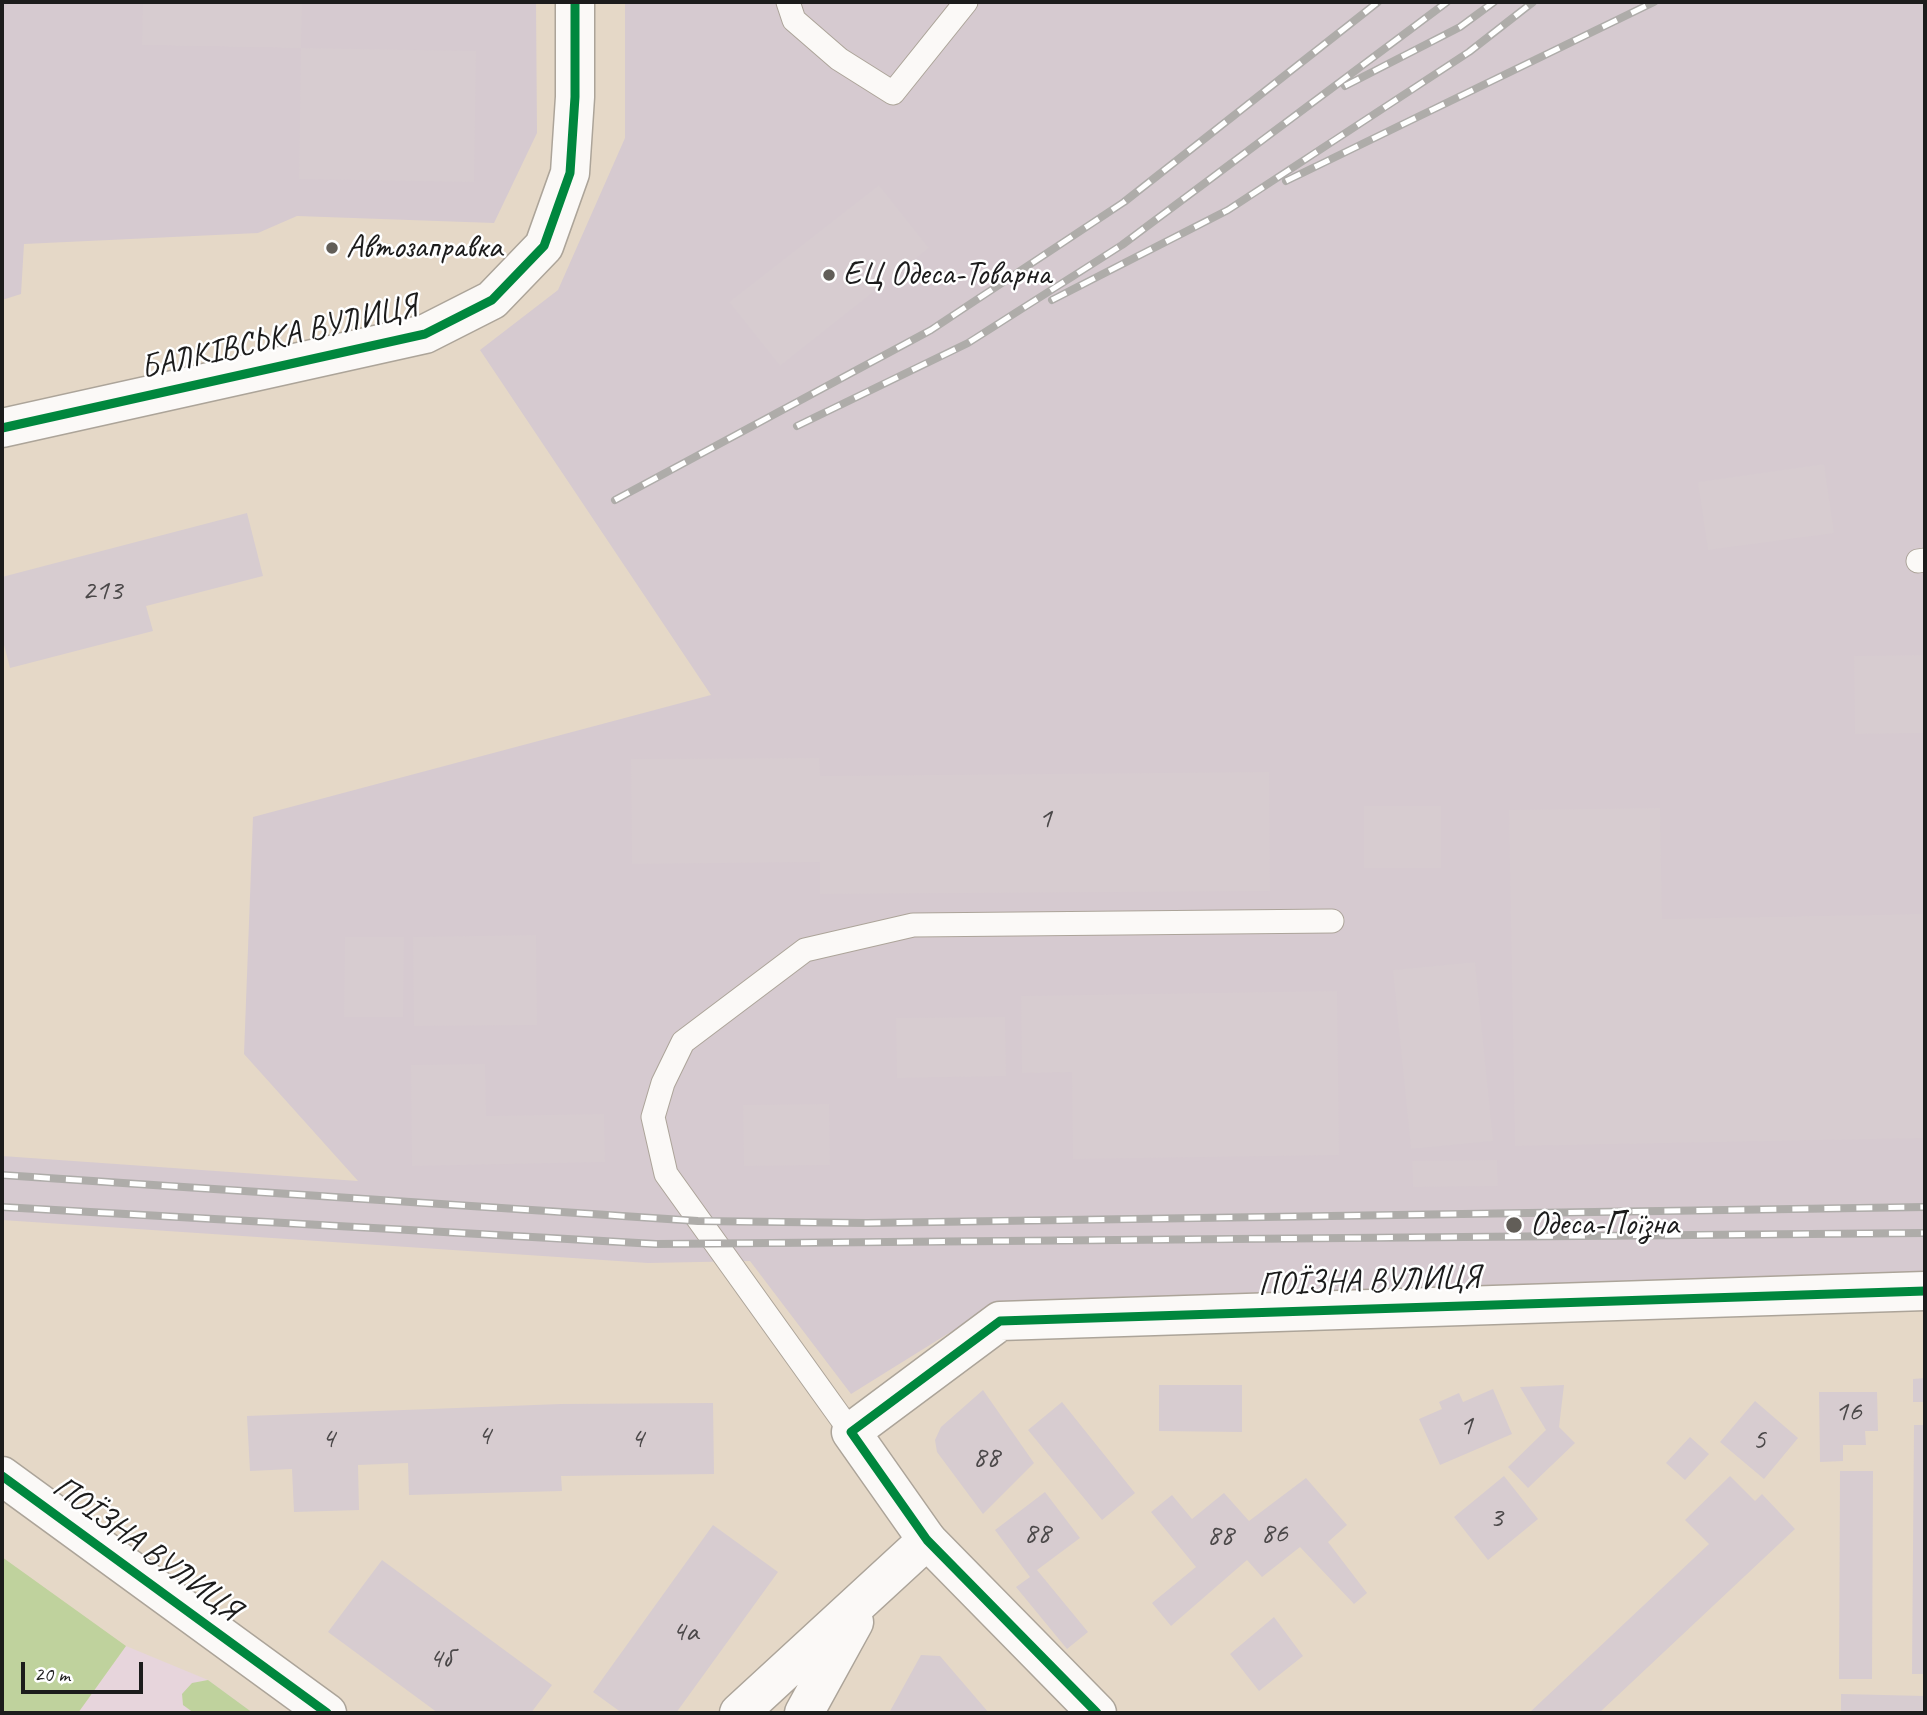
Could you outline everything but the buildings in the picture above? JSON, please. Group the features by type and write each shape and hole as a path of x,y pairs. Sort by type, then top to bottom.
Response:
{"street":[{"name":"БАЛКІВСЬКА ВУЛИЦЯ","path":"2,428 425,334 492,300 544,246 570,173 575,97 575,2"},
{"name":"ПОЇЗНА ВУЛИЦЯ","path":"851,1433 1000,1321 1925,1291"},
{"path":"851,1433 927,1540 1097,1713"},
{"name":"ПОЇЗНА ВУЛИЦЯ","path":"2,1476 327,1713"},
{"path":"739,1713 927,1540"},
{"path":"804,1713 871,1592"}],"lane":[{"path":"788,2 794,20 839,59 893,93 966,2"},
{"path":"851,1433 666,1174 653,1117 663,1083 683,1042 806,950 913,925 1332,921"}],"shaded area":[{"path":"2,2 536,2 537,133 494,223 297,216 258,233 24,244 21,294 2,300"},
{"path":"625,2 1925,2 1925,1278 994,1305 851,1394 750,1261 648,1263 2,1220 2,1156 358,1181 244,1054 253,817 711,695 480,350 558,290 625,138"},
{"path":"126,1646 208,1680 253,1713 78,1713"}],"green space":[{"path":"2,1557 126,1646 78,1713 2,1713"},
{"path":"208,1680 253,1713 194,1713 183,1705 182,1694 192,1683"}],"railway":[{"path":"615,500 931,330 1124,202 1378,2"},
{"path":"797,426 968,343 1122,245 1447,2"},
{"path":"1345,86 1460,27 1494,2"},
{"path":"1052,300 1228,210 1469,52 1533,2"},
{"path":"1286,181 1654,2"},
{"path":"2,1175 698,1221 867,1223 1925,1207"},
{"path":"2,1207 656,1244 1925,1233"}],"cycle path":[{"path":"2,428 425,334 492,300 544,246 570,173 575,97 575,2"},
{"path":"1097,1713 927,1540 851,1432 1000,1321 1925,1291"},
{"path":"2,1476 327,1713"}],"place":[{"name":"Автозаправка","path":"332,248"},
{"name":"ЕЦ Одеса-Товарна","path":"829,275"},
{"name":"Одеса-Поїзна","path":"1514,1225"}]}
